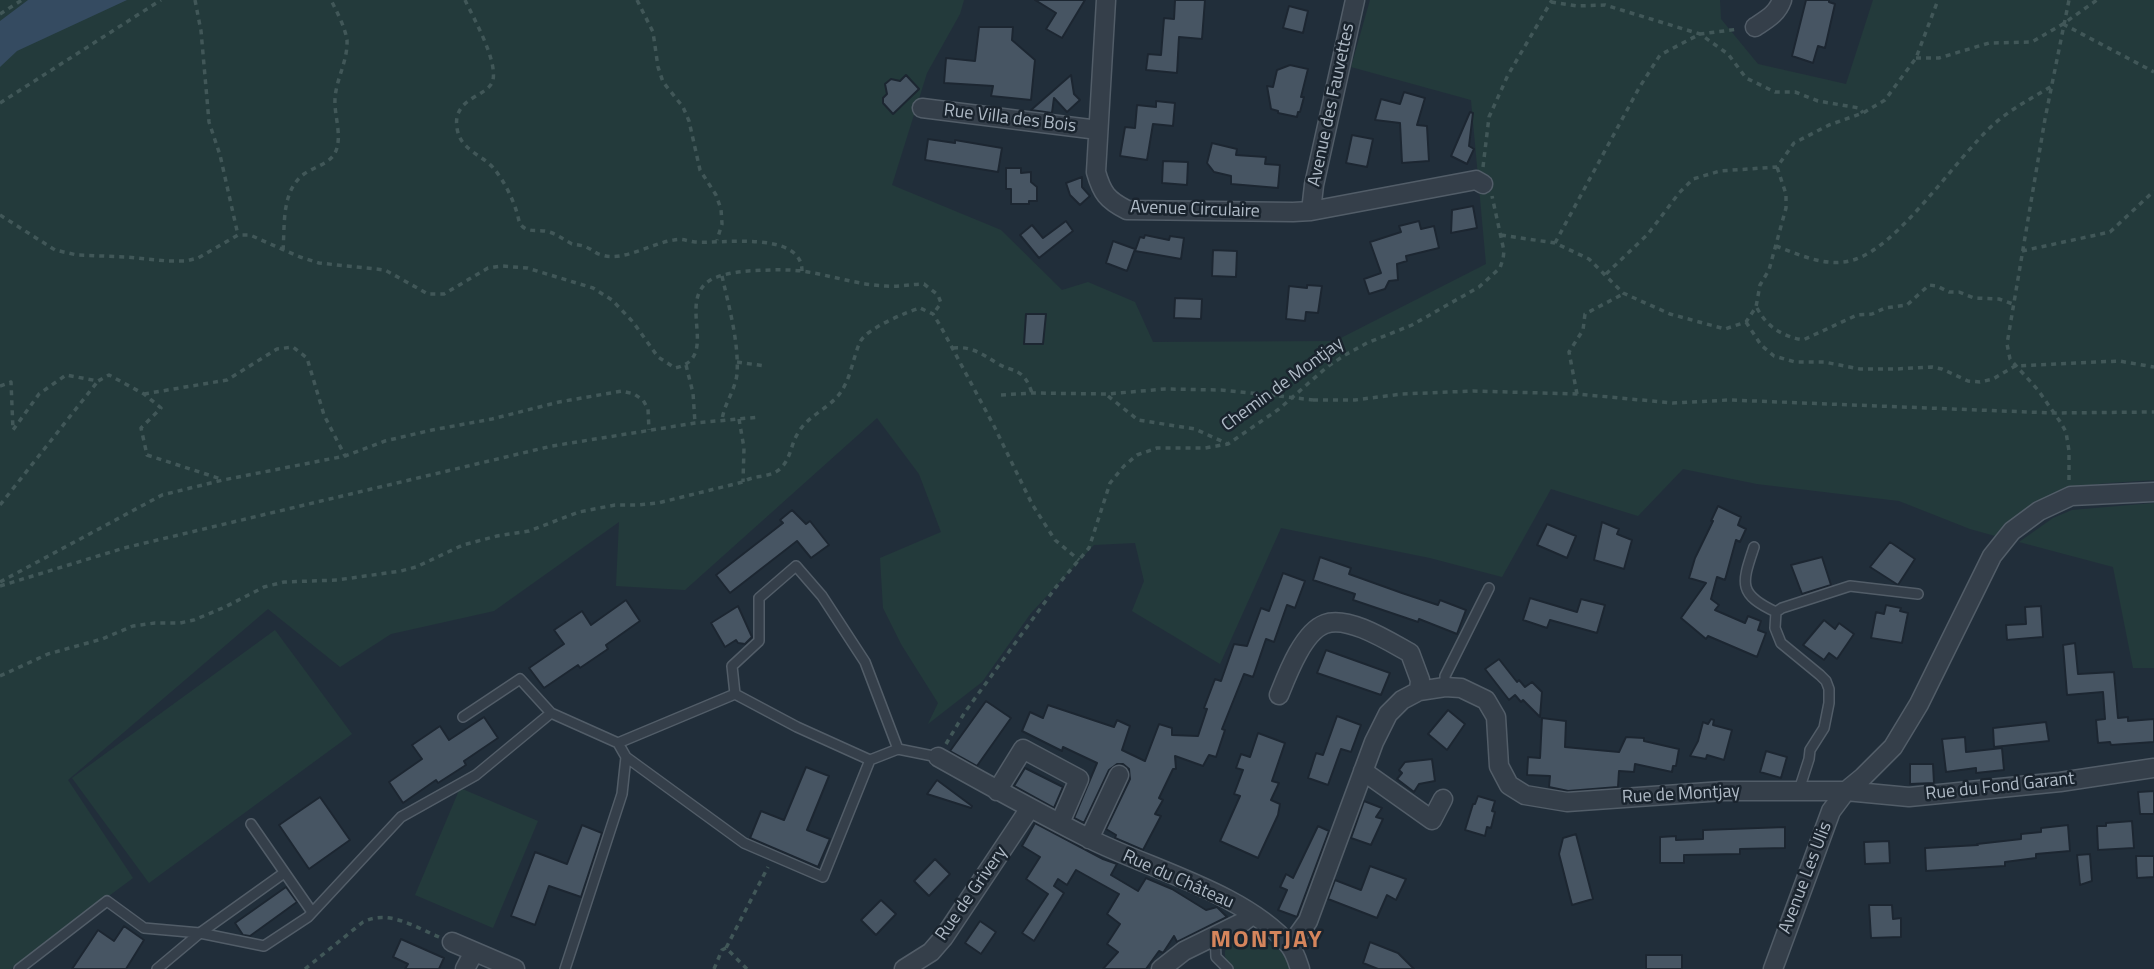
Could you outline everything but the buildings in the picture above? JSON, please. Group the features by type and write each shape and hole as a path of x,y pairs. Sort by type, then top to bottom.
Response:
{"street":[{"name":"Avenue Circulaire","path":"1106,0 1096,172 1100,189 1112,203 1127,210 1311,211 1476,180 1483,184"},
{"name":"Avenue des Fauvettes","path":"1311,211 1314,185 1355,0"},
{"path":"1755,27 1772,16 1782,0"},
{"name":"Rue Villa des Bois","path":"922,108 1098,130"},
{"path":"1846,791 1893,747 1919,704 1992,556 2012,531 2039,511 2071,496 2154,492"},
{"path":"1279,695 1294,659 1305,642 1323,624 1338,622 1369,631 1410,653 1420,680 1419,691"},
{"name":"Rue de Montjay","path":"1290,946 1308,921 1374,742 1388,714 1402,700 1419,691 1445,687 1461,688 1486,700 1496,717 1499,766 1509,785 1525,796 1567,802 1723,791 1846,791"},
{"path":"998,791 1023,749 1079,779 1060,823"},
{"name":"Rue du Château","path":"938,757 1090,839 1223,897 1273,929 1290,946"},
{"name":"Rue du Fond Garant","path":"1846,791 1909,797 2060,782 2154,768"},
{"path":"1363,771 1432,820 1443,799"},
{"path":"1090,839 1119,775"},
{"name":"Avenue Les Ulis","path":"1773,969 1832,811 1846,791"},
{"name":"Rue de Grivery","path":"904,969 931,952 944,937 1030,808"},
{"path":"1161,969 1184,951 1252,915"},
{"path":"452,942 515,969"},
{"path":"1290,946 1300,969"},
{"path":"465,969 474,952"}],"lane":[{"path":"1754,547 1744,576 1746,590 1756,603 1776,612"},
{"path":"735,694 732,666 759,641 759,598 796,566 821,596 865,662 898,749"},
{"path":"1776,612 1850,586 1917,594"},
{"path":"1445,687 1445,676 1489,588"},
{"path":"1776,612 1776,628 1781,643 1820,675 1829,690 1824,728 1810,750 1810,759 1799,790"},
{"path":"463,717 520,679 551,713 618,743 626,757 744,843 823,877 870,760"},
{"path":"735,694 797,727 870,760 898,749 938,757"},
{"path":"618,743 735,694"},
{"path":"19,969 107,901 144,928 200,933 264,946 308,917 401,817 476,775 551,713"},
{"path":"565,969 622,794 626,757"},
{"path":"251,824 312,912"},
{"path":"157,969 200,933 284,873"},
{"path":"1216,935 1216,957 1228,969"}],"path":[{"path":"0,14 22,0"},
{"path":"0,103 161,0"},
{"path":"195,0 201,31 209,122 220,155 238,235"},
{"path":"283,250 288,194 302,176 327,162 335,153 338,141 335,96 345,61 347,40 331,0"},
{"path":"465,0 487,50 493,78 491,85 460,109 456,127 461,140 470,150 495,170 523,227 552,232 607,257 618,257 675,239 780,245 791,249 799,257 802,271"},
{"path":"637,0 653,32 663,82 683,107 689,121 700,170 716,195 721,209 722,224 717,241"},
{"path":"1777,167 1794,143 1829,125 1863,113 1885,100 1916,58 1938,0"},
{"path":"2069,0 2007,344 2010,359 2038,390 2062,423 2068,440 2071,496"},
{"path":"1916,58 1938,58 1989,43 2032,42 2097,0"},
{"path":"1552,1 1577,6 1605,5 1700,34 1728,54 1746,78 1775,92 1795,92 1818,101 1858,108 1863,113"},
{"name":"Chemin de Montjay","path":"938,757 965,712 1056,587 1089,548 1110,483 1124,466 1137,455 1157,448 1205,448 1228,444 1279,409 1327,367 1345,355 1367,343 1412,326 1479,287 1500,268 1504,251 1501,235 1494,201 1483,184 1483,156 1489,117 1508,75 1552,1"},
{"path":"2063,24 2154,72"},
{"path":"1555,243 1639,88 1660,55 1700,34 1755,27"},
{"path":"1776,246 1824,262 1836,262 1853,260 1885,243 1993,124 2052,86"},
{"path":"1501,235 1555,243 1589,259 1623,293 1670,314 1725,330 1746,322 1756,307 1760,285 1769,270 1786,208 1786,194 1777,167"},
{"path":"1606,274 1648,234 1693,179 1720,171 1777,167"},
{"path":"2022,251 2110,232 2154,191"},
{"path":"0,215 55,250 77,255 186,261 198,258 238,235 260,238 319,263 385,270 428,294 444,294 488,268 527,268 593,288 612,300 633,322 658,357 675,368 694,359 698,337 698,293 704,285 722,275 761,270 802,271 887,286 924,284 938,295 941,303 933,314"},
{"path":"722,275 737,362 737,376 723,409 722,420"},
{"path":"1756,307 1770,326 1785,335 1804,340 1857,315 1907,305 1929,285 1974,298 1999,299 2013,304"},
{"path":"1577,394 1569,352 1583,330 1585,314 1623,293"},
{"path":"0,676 48,654 102,639 132,626 194,620 264,587 284,582 337,580 401,571 416,567 463,545 529,531 579,512 615,505 658,503 743,482 751,477 768,475 782,467 799,431 840,394 861,340 869,332 920,308 933,314 953,348 1032,504 1055,540 1079,560"},
{"path":"1746,322 1761,345 1774,356 1795,362 1824,362 1860,369 1932,366 1968,381 1980,382 1993,379 2015,366 2119,361 2154,367"},
{"path":"144,394 227,380 277,349 293,347 307,358 324,415 345,456"},
{"path":"953,348 971,348 1016,370 1028,382 1032,393"},
{"path":"737,362 765,366"},
{"path":"686,365 693,393 695,423"},
{"path":"0,386 11,382 13,430 39,394 66,375 98,381"},
{"path":"0,505 98,381 109,375 144,394 161,408 141,428 146,455 223,480"},
{"path":"1001,395 1107,394 1165,389 1222,390 1313,400 1355,400 1402,394 1473,391 1577,394 1673,403 1729,401 2053,413 2154,412"},
{"path":"0,584 162,495 345,456 385,441 559,402 622,391 643,400 648,409 649,430"},
{"path":"1107,394 1138,420 1195,429 1228,444"},
{"path":"0,584 124,548 552,446 695,423 760,416"},
{"path":"738,419 744,448 743,482"},
{"path":"714,969 774,856"},
{"path":"305,969 372,917 383,916 399,920 440,938 447,946 452,942"},
{"path":"726,948 747,969"}],"green space":[{"path":"0,0 964,0 960,14 927,73 892,185 1001,230 1062,290 1088,282 1135,302 1153,342 1335,341 1486,264 1471,100 1351,67 1370,0 1720,0 1721,19 1758,64 1846,84 1873,0 2154,0 2154,480 2078,487 2049,496 2026,510 1999,537 1970,529 1899,501 1757,484 1683,469 1638,516 1551,489 1502,577 1430,558 1281,528 1220,664 1132,611 1144,581 1135,543 1094,545 1031,613 982,682 928,724 938,703 901,644 883,608 880,558 941,532 919,474 877,418 685,590 616,586 619,522 494,611 391,634 340,667 268,609 68,780 133,878 11,969 0,969"},
{"path":"2154,503 2154,668 2133,668 2113,567 2019,542 2053,518 2072,510"},
{"path":"275,630 352,734 149,883 72,778"},
{"path":"460,788 538,821 493,928 415,895"},
{"path":"1235,938 1269,944 1283,954 1291,969 1233,969 1225,953"}],"water":[{"path":"28,0 127,0 17,51 0,67 0,21"}],"district":[{"name":"MONTJAY","path":"1267,941"}]}
